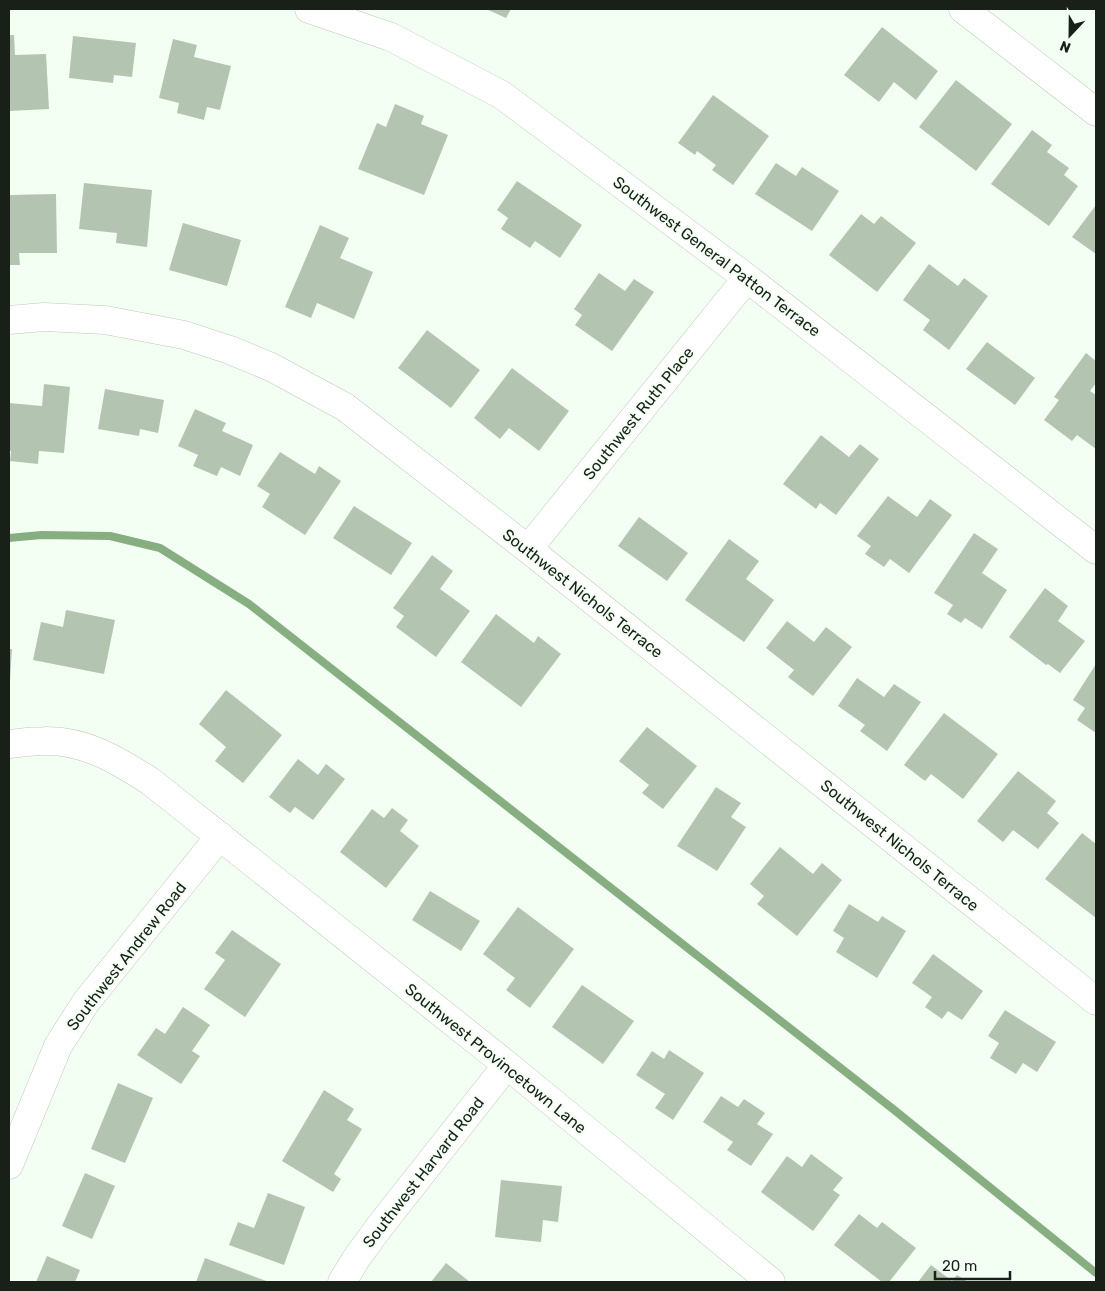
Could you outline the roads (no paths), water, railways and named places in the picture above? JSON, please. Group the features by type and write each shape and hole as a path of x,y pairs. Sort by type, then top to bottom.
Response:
{"street":[{"name":"Southwest General Patton Terrace","path":"309,9 391,37 502,95 747,278 1096,550"},
{"path":"963,9 1096,112"},
{"name":"Southwest Ruth Place","path":"528,549 747,278"},
{"name":"Southwest Nichols Terrace","path":"9,320 44,317 105,320 184,335 230,350 271,367 345,407 528,549 1096,1001"},
{"name":"Southwest Provincetown Lane","path":"9,744 45,741 70,743 102,752 150,781 506,1065 771,1282"},
{"name":"Southwest Andrew Road","path":"10,1158 58,1046 86,1002 220,836"},
{"name":"Southwest Harvard Road","path":"342,1282 380,1226 506,1065"}],"waterway":[{"path":"9,538 41,535 110,536 160,548 249,604 893,1109 1096,1273"}]}
